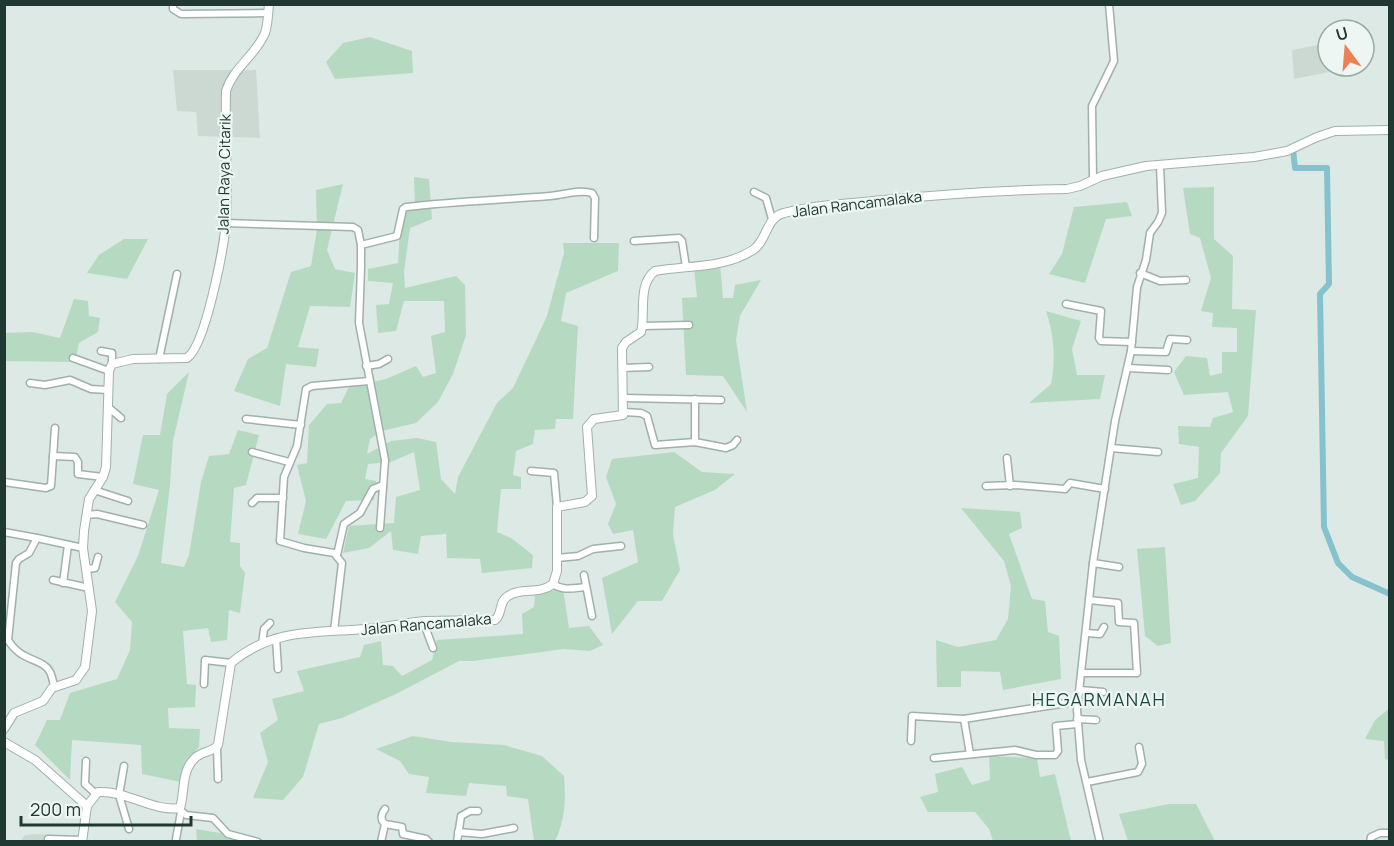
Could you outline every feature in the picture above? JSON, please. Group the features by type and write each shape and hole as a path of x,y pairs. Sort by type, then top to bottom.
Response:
{"street":[{"path":"173,4 173,9 181,14 268,9"},
{"path":"1093,180 1092,106 1114,61 1110,4"},
{"name":"Jalan Raya Citarik","path":"110,367 134,359 183,359 194,352 208,313 226,223 226,92 233,75 255,49 264,34 268,9"},
{"name":"Jalan Rancamalaka","path":"642,326 642,306 650,275 658,270 726,262 747,254 760,244 772,219 785,213 866,201 1002,191 1067,189 1139,167 1242,159 1287,151 1317,136 1335,131 1389,130"},
{"path":"1100,842 1082,760 1077,722 1093,563 1117,409 1131,351 1137,287 1146,260 1150,233 1162,213 1160,165"},
{"path":"361,244 397,236 403,209 406,207 562,195 585,191 592,193 595,198 594,237"},
{"path":"754,192 766,198 772,219"},
{"path":"226,223 353,227 358,230 361,244 359,323 385,460 380,528"},
{"path":"634,241 679,238 686,267"},
{"path":"1140,273 1160,281 1186,280"},
{"path":"159,359 177,274"},
{"path":"1066,304 1101,311 1099,338 1101,341 1132,342"},
{"path":"557,507 585,502 592,496 588,423 594,419 621,417 624,412 621,351 623,345 640,332 642,326 688,325"},
{"path":"1131,351 1166,352 1170,339 1187,340"},
{"path":"6,723 16,711 46,699 54,686 79,678 85,667 91,624 91,601 83,548 89,499 103,477 106,467 108,390 112,353 101,351"},
{"path":"73,358 110,367"},
{"path":"366,366 379,364 388,359"},
{"path":"622,368 650,367"},
{"path":"1128,368 1168,370"},
{"path":"30,383 43,385 70,380 91,389 108,390"},
{"path":"337,555 282,543 280,538 284,477 297,446 306,388 369,381"},
{"path":"624,398 721,400"},
{"path":"695,399 695,442"},
{"path":"108,407 121,418"},
{"path":"624,412 647,416 655,445 695,442 726,448 737,440"},
{"path":"246,419 302,425"},
{"path":"4,482 49,487 52,482 55,428"},
{"path":"1111,448 1158,452"},
{"path":"252,452 289,462"},
{"path":"53,456 75,457 78,462 78,474 103,477"},
{"path":"1007,458 1010,486"},
{"path":"531,471 554,473 557,507 557,571 553,584 566,589 586,586"},
{"path":"986,486 1065,489 1070,483 1105,489"},
{"path":"334,631 342,563 337,555 344,524 360,513 373,489 383,485"},
{"path":"94,490 128,501"},
{"path":"252,503 257,498 283,498"},
{"path":"86,515 97,514 143,525"},
{"path":"4,532 83,548"},
{"path":"37,538 29,553 18,559 16,563 7,622 8,640 14,650 23,657 42,663 47,668 54,686"},
{"path":"63,583 68,545"},
{"path":"557,558 578,556 593,549 621,546"},
{"path":"86,569 95,568 98,557"},
{"path":"1093,563 1119,567"},
{"path":"584,575 592,616"},
{"path":"52,580 89,588"},
{"name":"Jalan Rancamalaka","path":"231,663 262,644 299,633 368,629 423,621 495,620 499,616 501,603 507,596 543,590 553,584"},
{"path":"1082,673 1137,673 1134,623 1119,622 1118,603 1089,600"},
{"path":"423,621 433,648"},
{"path":"262,644 264,629 270,623"},
{"path":"1086,633 1100,634 1104,627"},
{"path":"276,638 278,669"},
{"path":"204,684 205,660 231,663 217,748 218,779"},
{"path":"1081,690 1103,692"},
{"path":"911,741 913,716 964,719 1079,701"},
{"path":"964,719 970,754"},
{"path":"934,758 1015,750 1036,755 1055,755 1058,751 1056,726 1096,720"},
{"path":"5,742 35,760 88,805"},
{"path":"1087,782 1138,772 1142,764 1139,747"},
{"path":"176,839 186,773 191,762 198,755 217,748"},
{"path":"86,761 85,784 95,794"},
{"path":"124,766 119,795 129,828"},
{"path":"48,839 82,841 88,805 95,794 104,792 180,811 186,815 213,818 228,834 258,842"},
{"path":"381,842 385,824 382,816 385,809"},
{"path":"457,842 461,816 478,811"},
{"path":"385,824 402,827 403,834 426,839 429,842"},
{"path":"458,832 482,834 513,828"},
{"path":"1370,842 1371,837 1376,834 1389,832"}],"shaded area":[{"path":"1316,45 1316,75 1294,79 1292,50"},
{"path":"173,70 256,70 260,138 198,136 196,112 177,111"},
{"path":"25,835 78,838 78,841 20,842"}],"green space":[{"path":"370,37 412,51 413,73 335,79 326,62 343,43"},
{"path":"414,177 429,179 432,219 410,228 404,272 405,288 456,276 465,285 466,335 453,374 438,402 416,423 382,431 370,439 367,454 391,441 417,438 436,442 441,479 455,494 458,477 497,403 513,388 547,316 564,253 563,243 619,243 618,271 566,293 561,321 578,326 573,419 556,419 555,429 535,430 533,444 516,451 513,475 521,477 521,489 501,489 497,532 511,538 533,555 532,568 482,573 480,559 447,558 446,534 421,536 418,554 393,550 391,531 369,548 343,553 349,526 394,523 396,497 420,490 414,452 391,462 368,464 365,479 376,481 374,500 346,501 326,539 298,534 306,501 297,465 307,463 309,425 327,404 341,403 349,387 386,379 416,366 423,377 436,373 431,336 445,332 444,301 404,301 396,331 378,333 376,305 389,304 393,283 368,281 368,269 398,263 401,213 415,205"},
{"path":"343,184 327,250 335,269 355,273 350,307 310,306 298,347 319,349 316,367 286,364 280,406 234,391 248,359 267,348 291,272 311,266 317,229 316,190"},
{"path":"1214,187 1214,239 1233,256 1232,309 1256,310 1248,416 1221,453 1220,473 1195,501 1181,505 1173,484 1198,478 1199,447 1179,444 1178,426 1210,427 1213,418 1233,412 1228,392 1184,395 1174,372 1186,356 1207,358 1210,376 1222,373 1222,352 1237,352 1237,328 1212,327 1213,313 1201,311 1211,278 1200,238 1190,234 1183,188"},
{"path":"1127,202 1132,216 1106,219 1085,283 1049,274 1062,254 1074,207"},
{"path":"124,239 148,239 127,279 87,273 99,255"},
{"path":"720,263 723,298 733,298 735,285 761,280 740,316 736,340 747,412 723,376 686,375 682,298 697,297 694,268"},
{"path":"74,299 88,301 89,316 100,318 98,332 79,343 75,362 5,361 5,333 32,332 60,338"},
{"path":"1046,311 1081,321 1072,349 1077,375 1105,375 1100,399 1029,403 1051,384 1053,347"},
{"path":"189,372 173,441 161,563 184,567 189,555 201,482 209,456 229,454 238,430 259,435 246,485 234,488 230,542 240,543 240,566 245,573 240,613 229,610 227,640 211,642 208,628 183,631 187,684 196,685 195,707 168,708 169,728 200,729 199,747 187,762 181,782 142,774 141,745 72,740 70,780 35,745 47,720 60,720 70,693 117,679 130,650 132,622 115,602 138,556 159,490 133,484 143,435 160,435 167,394"},
{"path":"674,452 702,472 735,474 715,490 675,507 673,534 680,570 662,601 638,601 612,634 602,578 638,562 633,530 613,534 608,524 616,504 606,477 612,459"},
{"path":"961,508 1020,512 1022,528 1009,534 1032,599 1045,601 1048,632 1059,636 1061,679 1003,690 1000,672 961,671 961,687 937,687 936,640 958,647 996,640 1008,619 1011,586 1004,561"},
{"path":"1165,547 1171,643 1158,646 1145,636 1137,549"},
{"path":"563,588 569,628 589,626 603,645 590,651 564,649 459,661 396,694 342,718 319,724 303,777 283,800 253,798 268,762 260,733 278,720 272,699 304,691 297,671 360,657 364,645 381,641 383,665 393,666 402,676 432,660 437,640 523,634 522,614 534,607 535,595"},
{"path":"1389,709 1389,760 1385,759 1384,741 1365,739 1375,720"},
{"path":"413,736 452,742 504,745 542,756 564,776 564,810 555,841 534,841 528,799 507,796 506,786 469,783 466,796 426,793 429,777 409,774 400,761 376,749"},
{"path":"989,756 1037,758 1040,777 1055,774 1071,841 993,841 989,829 975,812 928,812 920,797 938,792 935,774 962,767 972,785 990,780"},
{"path":"1169,804 1196,804 1215,841 1128,841 1119,814"},
{"path":"196,829 243,837 242,841 197,841"}],"waterway":[{"path":"1293,149 1295,168 1327,168 1329,284 1320,294 1324,527 1338,563 1352,577 1390,594"}],"district":[{"name":"HEGARMANAH","path":"1099,699"}]}
